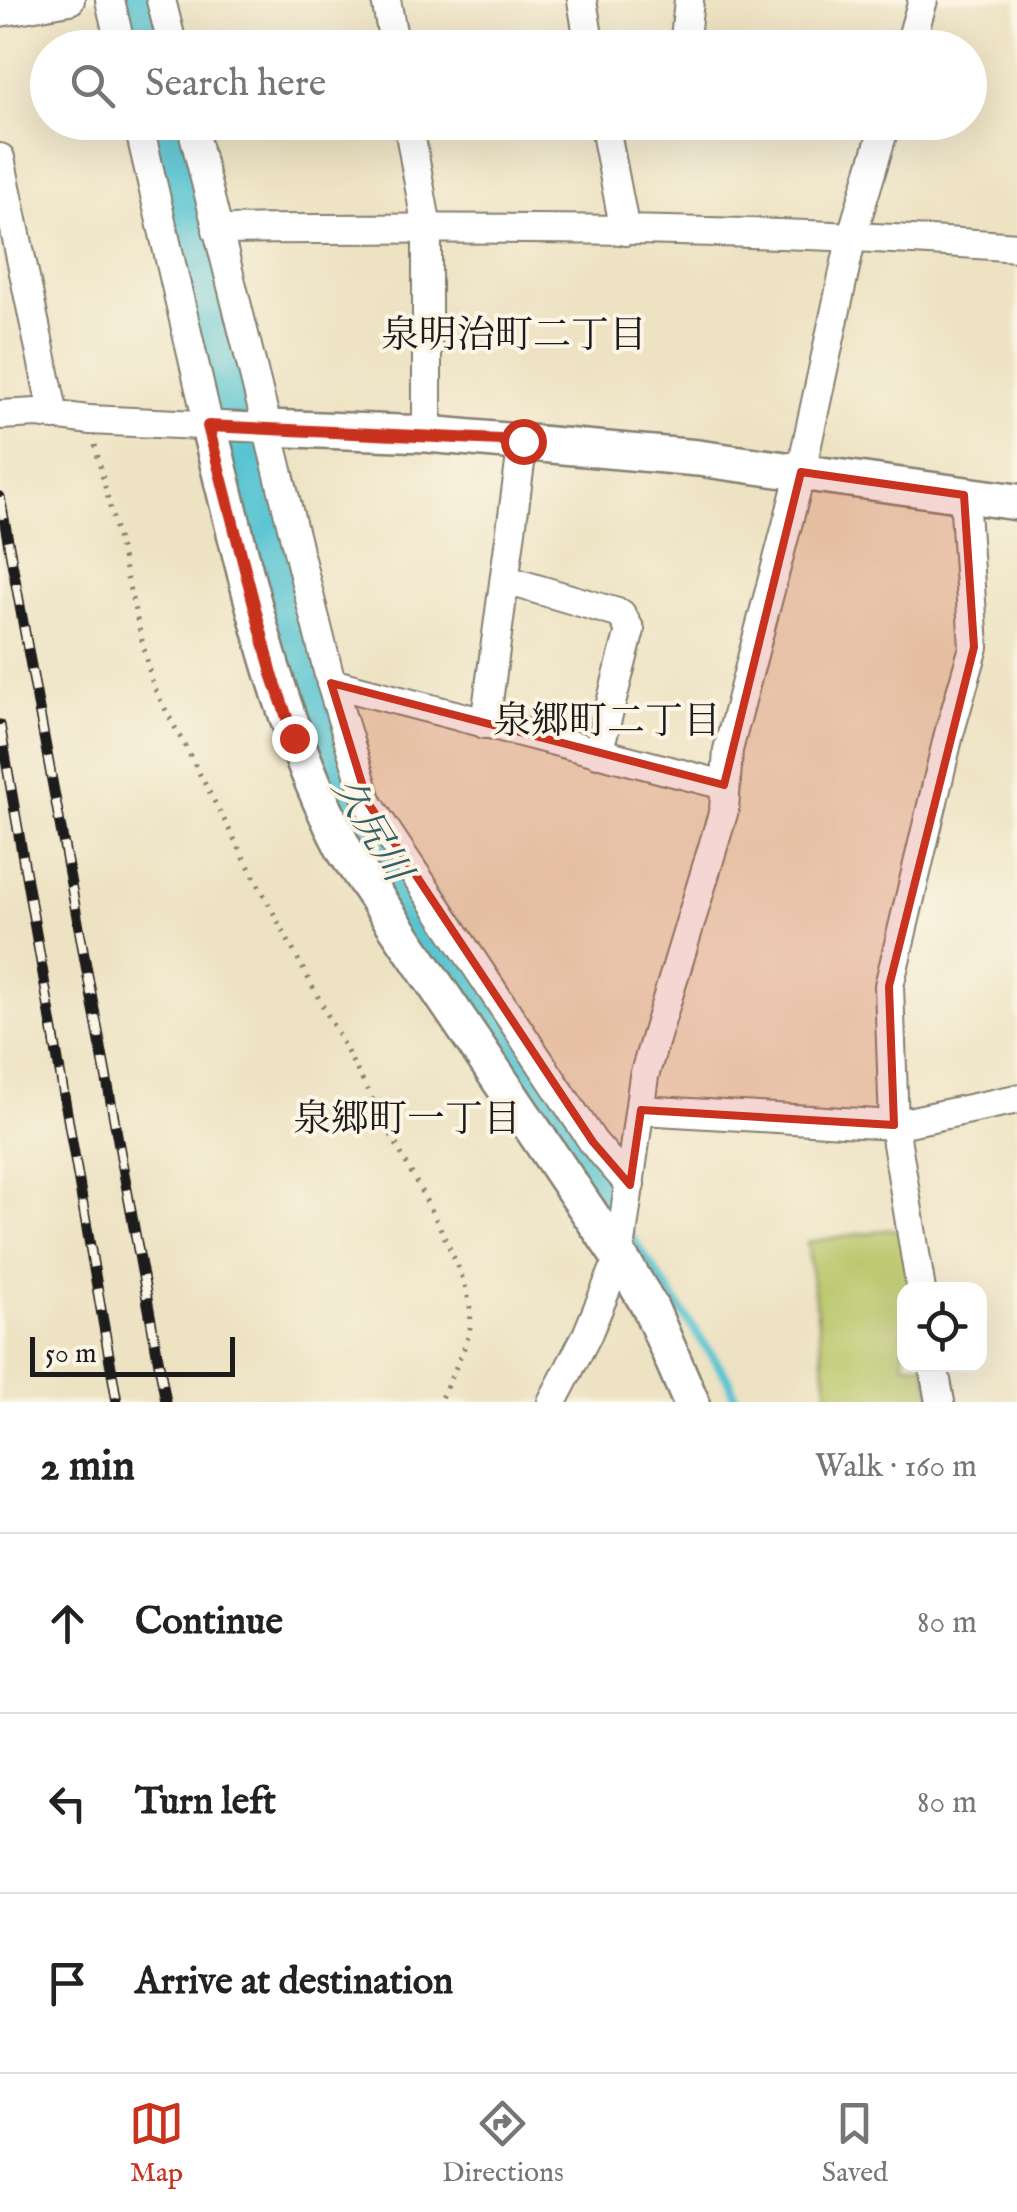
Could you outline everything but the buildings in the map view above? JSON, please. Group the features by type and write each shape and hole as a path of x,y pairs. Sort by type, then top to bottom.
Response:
{"street":[{"path":"0,12 70,0"},
{"path":"110,0 117,30"},
{"path":"162,0 169,30"},
{"path":"386,0 392,30"},
{"path":"582,0 587,30"},
{"path":"686,30 690,0"},
{"path":"914,30 923,0"},
{"path":"143,140 216,427 272,674 327,816 345,851 620,1258 650,1307 691,1402"},
{"path":"195,140 260,429 368,803 593,1142 630,1186"},
{"path":"411,140 426,228 427,434"},
{"path":"607,140 625,231"},
{"path":"552,1402 587,1335 620,1258 644,1076 724,810 728,750 800,472 852,235 881,140"},
{"path":"0,158 54,416"},
{"path":"217,230 426,228 852,235 1017,247"},
{"path":"0,415 12,412 89,420 523,441 800,472 1017,502"},
{"path":"485,724 523,441"},
{"path":"920,1282 894,1125 888,986 974,647 964,496"},
{"path":"506,580 621,614 630,630 598,753"},
{"path":"331,684 724,785"},
{"path":"641,1110 894,1125 1017,1099"},
{"path":"935,1372 940,1402"}],"path":[{"path":"89,420 153,686 439,1225 464,1285 470,1310 469,1335 439,1402"}],"highlighted area":[{"path":"801,472 964,495 974,647 889,986 894,1125 641,1110 630,1185 593,1142 368,803 331,683 724,785"}],"green space":[{"path":"892,1229 905,1235 913,1282 897,1282 897,1372 927,1372 933,1402 829,1402 807,1242"}],"waterway":[{"name":"久尻川","path":"133,0 140,30"},
{"name":"久尻川","path":"166,140 246,469 339,790 604,1196"},
{"name":"久尻川","path":"604,1196 617,1215"},
{"name":"久尻川","path":"628,1232 730,1382 736,1402"}],"railway":[{"path":"0,497 166,1402"},
{"path":"0,725 117,1402"}],"district":[{"name":"泉明治町二丁目","path":"514,337"},
{"name":"泉郷町二丁目","path":"607,723"},
{"name":"泉郷町一丁目","path":"407,1121"}],"route":[{"path":"294,738 272,674 208,426 523,441"}]}
